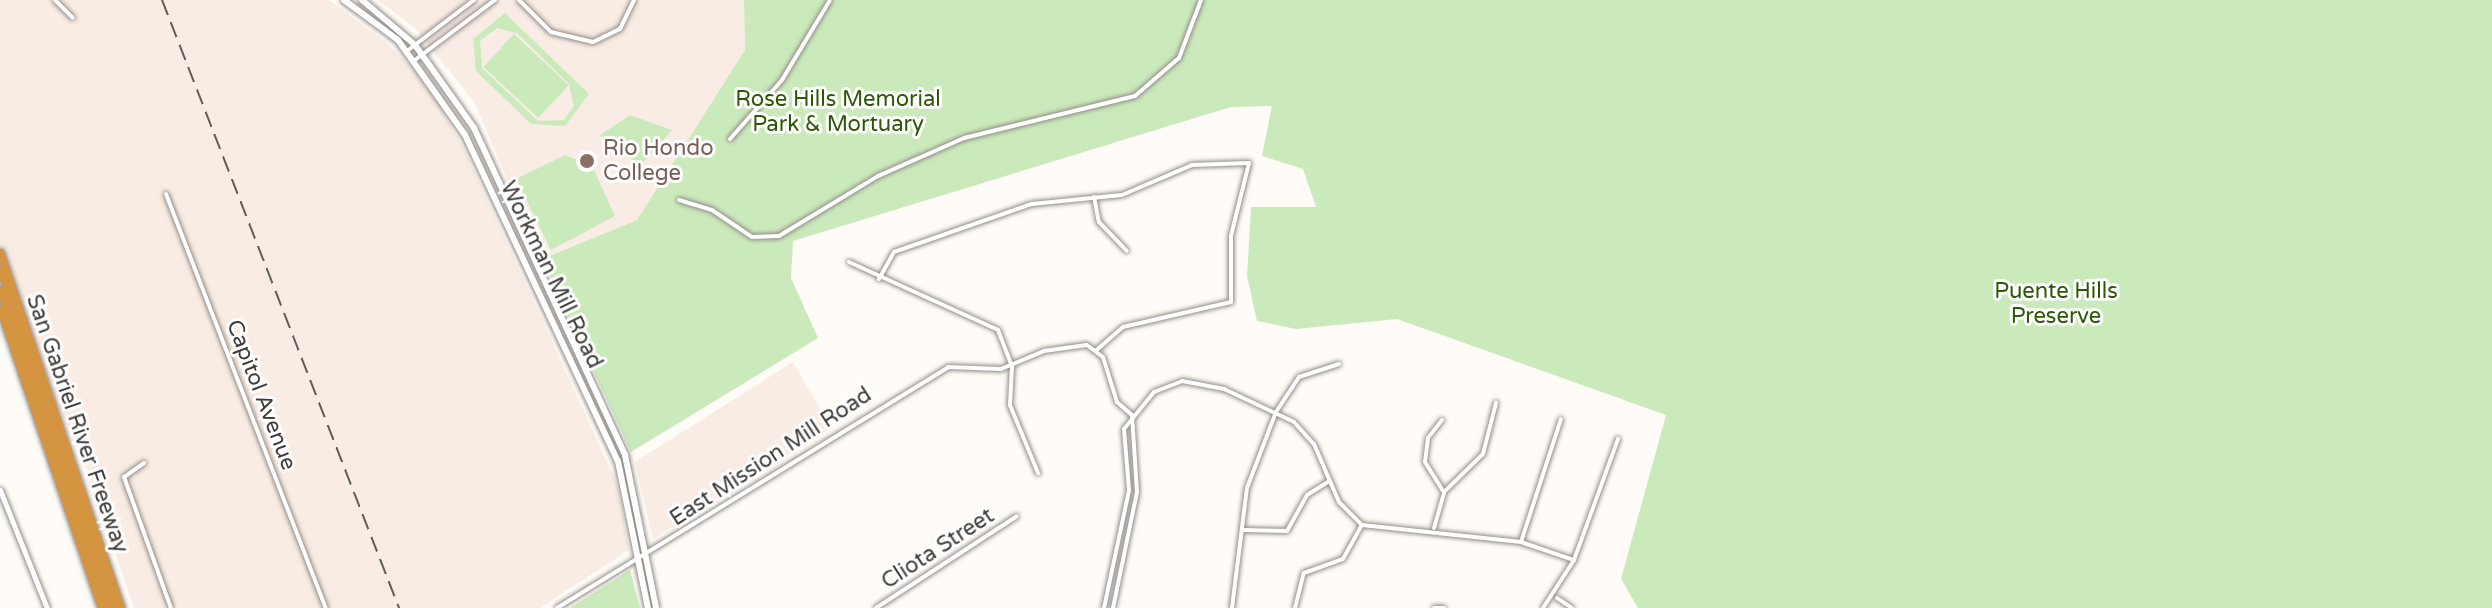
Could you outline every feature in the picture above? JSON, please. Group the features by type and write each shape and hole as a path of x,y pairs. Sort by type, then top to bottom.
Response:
{"highway":[{"name":"San Gabriel River Freeway","path":"0,252 121,608"},
{"path":"0,269 114,608"},
{"path":"0,290 107,608"},
{"name":"San Gabriel River Freeway","path":"0,309 101,608"}],"main road":[{"name":"Workman Mill Road","path":"344,0 407,51 465,135 603,424 639,556 648,608"},
{"name":"Workman Mill Road","path":"362,0 415,45 474,128 627,460 656,608"},
{"path":"603,424 627,460"}],"street":[{"path":"55,0 73,18"},
{"path":"407,51 474,0"},
{"path":"415,60 495,0"},
{"path":"519,0 551,32 593,42 620,29 634,0"},
{"path":"730,139 782,80 830,0"},
{"path":"679,200 712,210 752,237 779,236 878,176 964,138 1135,96 1179,58 1201,0"},
{"path":"879,279 894,252 1032,204 1122,195 1192,165 1249,163 1231,236 1231,302 1123,327 1097,350"},
{"name":"Capitol Avenue","path":"166,194 326,608"},
{"path":"1094,197 1099,222 1127,251"},
{"path":"849,262 879,279 993,325 1012,367 1010,405 1038,473"},
{"path":"1012,367 1075,344 1097,350"},
{"path":"1097,350 1117,402 1132,415 1137,492 1113,608"},
{"path":"1232,608 1249,479 1276,412 1299,377 1339,364"},
{"name":"East Mission Mill Road","path":"557,608 948,367 1012,367"},
{"path":"1104,608 1129,490 1122,442 1132,415 1154,392 1182,381 1276,412 1305,432 1329,481 1362,525"},
{"path":"1434,528 1444,492 1483,454 1496,403"},
{"path":"1521,542 1561,419"},
{"path":"1442,420 1428,438 1425,462 1444,492"},
{"path":"1543,608 1557,598 1574,560 1618,439"},
{"path":"144,463 124,477 171,608"},
{"path":"1243,530 1287,531 1307,495 1329,481"},
{"path":"0,490 47,608"},
{"name":"Cliota Street","path":"876,608 1017,516"},
{"path":"1362,525 1434,528 1521,542 1574,560"},
{"path":"1295,608 1304,573 1343,559 1362,525"},
{"path":"1557,598 1572,608"},
{"path":"1434,608 1444,608"}],"shaded area":[{"path":"0,0 329,0 386,42 426,82 464,149 618,486 629,550 540,608 134,608 82,456 43,376 0,257"},
{"name":"Rio Hondo College","path":"378,0 744,0 745,50 637,220 542,259 474,102 416,29"},
{"path":"793,362 831,428 653,539 635,462"}],"green space":[{"name":"Puente Hills Preserve","path":"744,0 2492,0 2492,608 1638,608 1621,579 1666,415 1397,319 1296,329 1257,321 1247,276 1251,207 1316,207 1303,169 1262,156 1272,106 1231,107 793,241 791,278 818,338 631,452 542,259 637,220 745,50"},
{"path":"505,13 589,94 565,126 531,124 476,71 473,39","holes":["497,28 517,33 569,84 574,106 564,120 538,121 482,68 480,41"]},
{"path":"514,34 569,85 538,118 483,67"},
{"path":"630,115 672,130 640,166 600,135"},
{"path":"565,155 592,166 615,216 551,250 516,179"},
{"path":"630,570 640,608 570,608"}],"railway":[{"path":"162,0 399,608"}],"place":[{"name":"Rio Hondo College","path":"587,161"}],"park label":[{"name":"Rose Hills Memorial Park & Mortuary","path":"838,112"}]}
